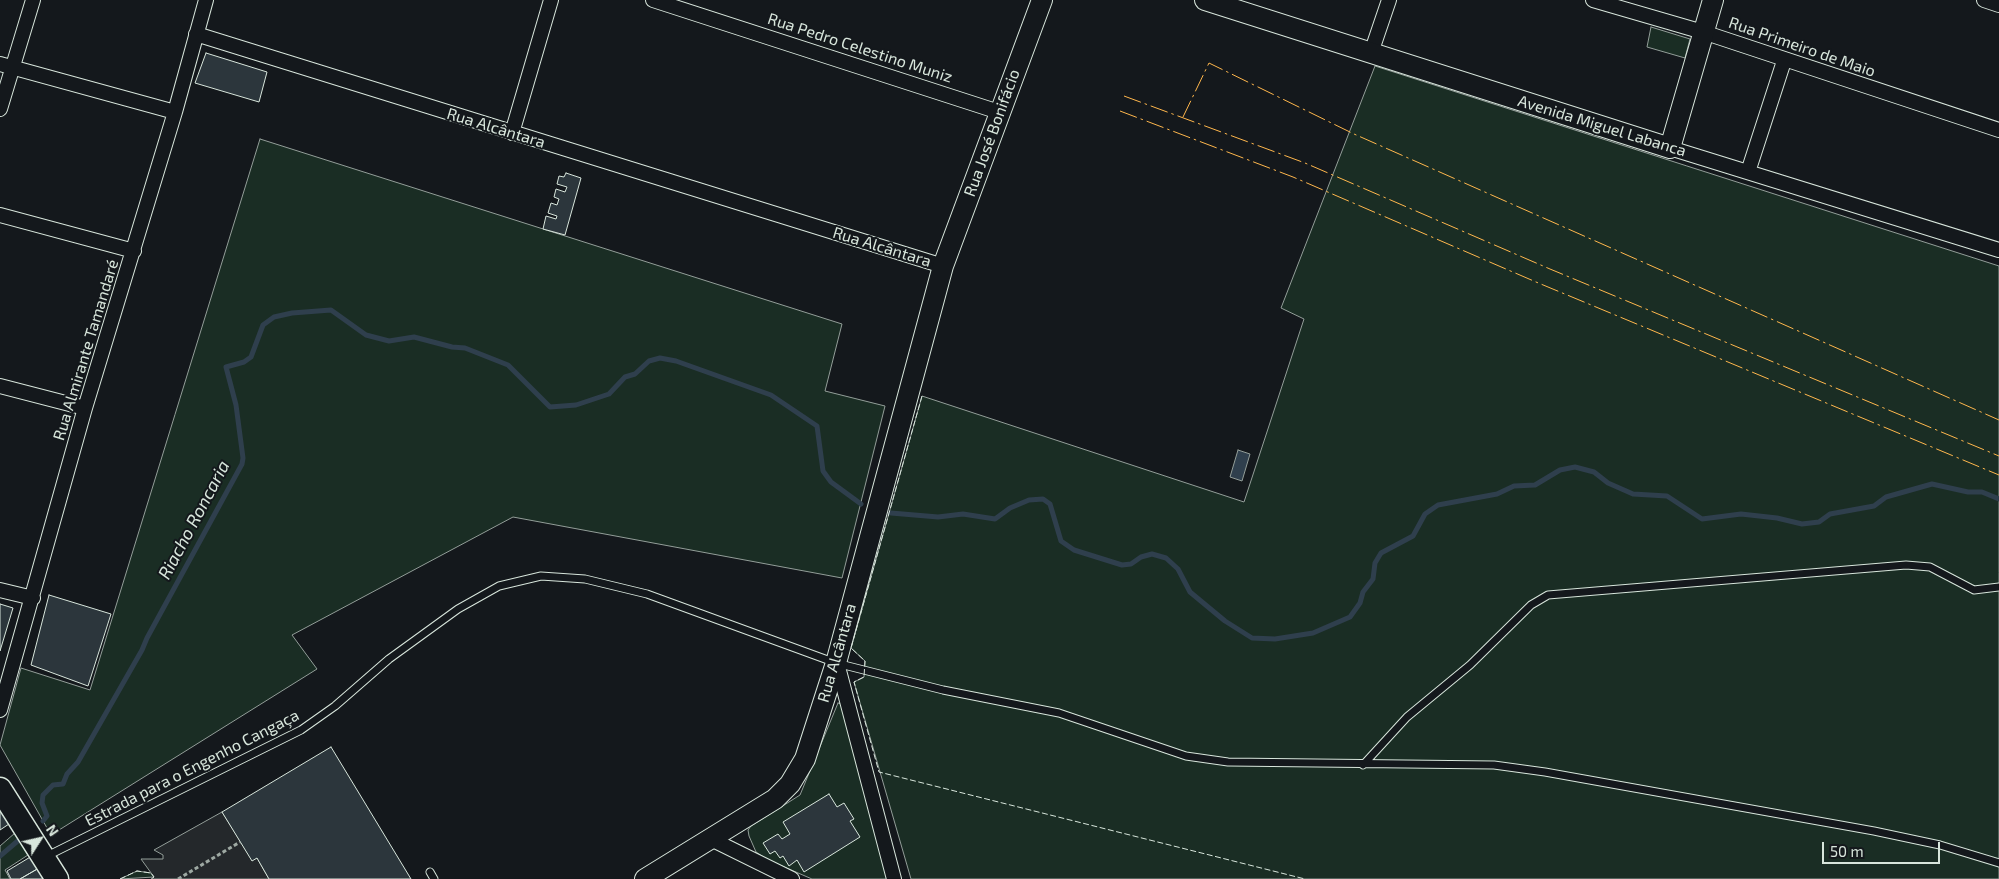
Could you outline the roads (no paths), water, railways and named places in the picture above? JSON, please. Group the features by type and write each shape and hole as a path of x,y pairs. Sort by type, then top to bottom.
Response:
{"main road":[{"path":"0,789 57,879"}],"street":[{"path":"0,109 6,65 33,0"},
{"name":"Rua Almirante Tamandaré","path":"1,704 33,598 86,408 175,112 206,0"},
{"path":"512,133 551,0"},
{"name":"Rua Pedro Celestino Muniz","path":"653,0 999,112"},
{"name":"Rua José Bonifácio","path":"943,266 1042,0"},
{"name":"Avenida Miguel Labanca","path":"1205,0 1371,54 1999,250"},
{"path":"1371,54 1389,0"},
{"name":"Rua Primeiro de Maio","path":"1593,0 1703,32 1784,61 1999,130"},
{"path":"1670,148 1713,0"},
{"path":"1984,0 1999,5"},
{"name":"Rua Alcântara","path":"196,34 943,266 836,663 805,758 790,784 775,799 645,879"},
{"path":"1748,172 1784,61"},
{"path":"6,65 175,112"},
{"path":"0,216 134,251"},
{"path":"0,386 86,408"},
{"path":"0,590 33,598"},
{"path":"836,663 894,879"},
{"path":"711,839 792,879"}],"lane":[{"path":"1363,765 1407,717 1470,665 1531,605 1548,595 1906,565 1930,567 1974,590 1999,587"},
{"name":"Estrada para o Engenho Cangaça","path":"44,858 301,730 335,706 389,659 458,609 499,586 541,576 585,579 648,594 836,663 943,690 1060,713 1186,756 1228,762 1494,765 1545,772 1874,831 1940,845 1999,863"},
{"path":"430,872 434,879"}],"water":[{"path":"1238,450 1250,454 1242,481 1230,477"}],"waterway":[{"name":"Riacho Roncaria","path":"43,821 47,816 42,803 43,795 53,785 63,784 67,774 78,762 142,650 242,464 243,458 236,405 226,367 244,362 251,357 263,325 274,317 292,313 331,310 366,335 389,341 414,337 452,347 465,348 508,365 550,407 576,405 609,394 625,377 635,374 649,361 660,358 676,361 771,395 817,426 823,471 831,482 861,504"},
{"name":"Riacho Roncaria","path":"891,513 938,517 963,514 995,519 1010,508 1029,500 1043,499 1050,504 1061,541 1074,550 1122,565 1131,564 1141,557 1152,554 1166,558 1178,569 1190,592 1225,621 1252,638 1275,639 1313,633 1350,617 1360,603 1363,592 1373,579 1375,563 1381,553 1413,536 1425,514 1438,505 1497,494 1514,486 1535,485 1560,470 1575,467 1594,472 1608,483 1633,494 1667,496 1702,519 1741,514 1777,518 1802,524 1819,522 1830,514 1874,506 1886,497 1932,484 1968,492 1982,492 1999,499"},
{"name":"Riacho Roncaria","path":"0,856 20,839"}]}
